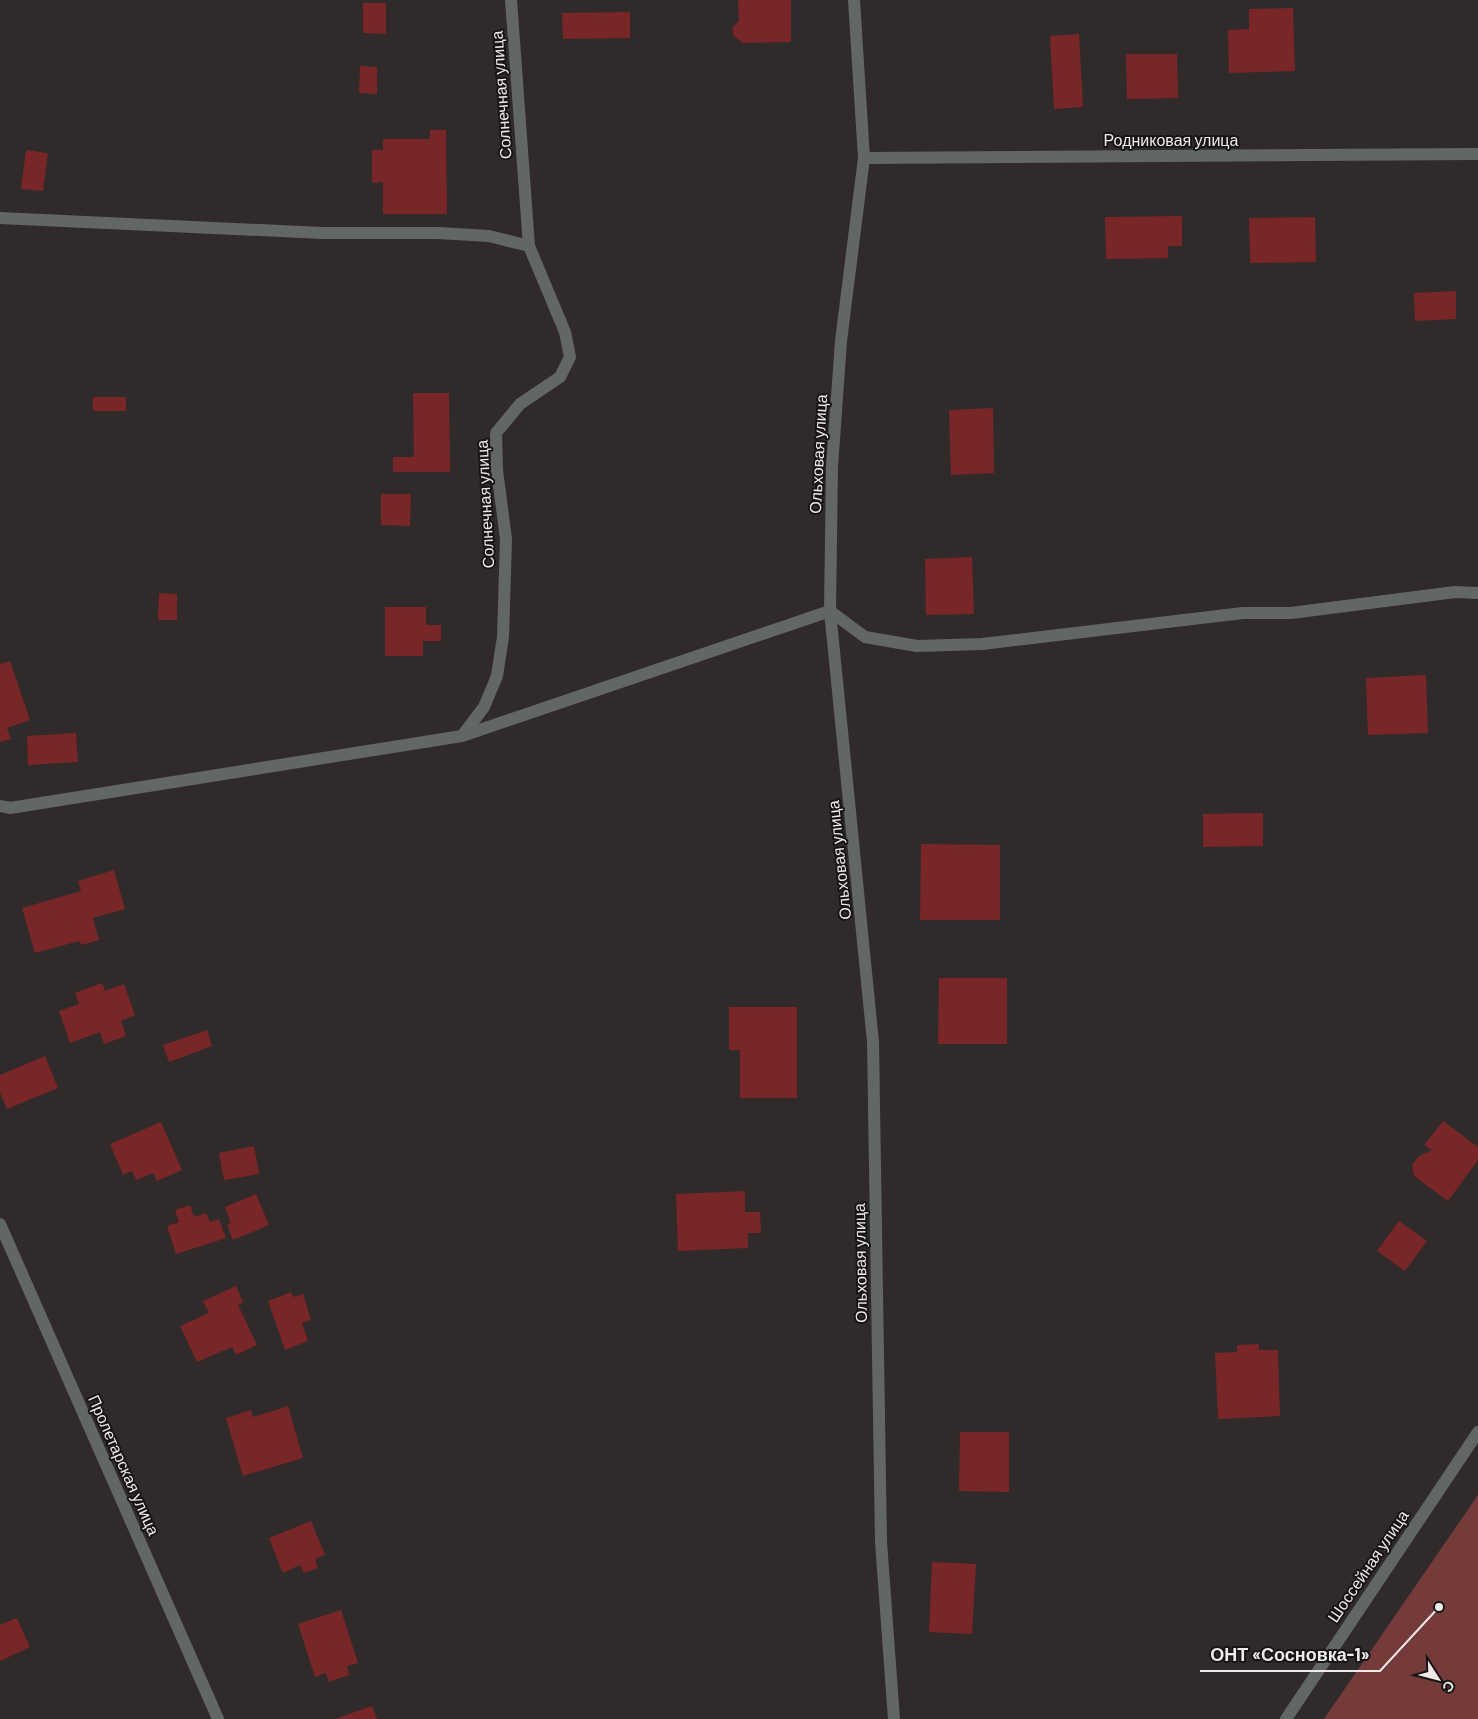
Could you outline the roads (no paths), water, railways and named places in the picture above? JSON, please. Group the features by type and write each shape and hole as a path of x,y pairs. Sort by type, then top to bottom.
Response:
{"street":[{"name":"Солнечная улица","path":"462,736 484,707 497,676 502,637 506,540 496,470 496,433 520,404 560,376 570,357 565,332 529,246 511,0"},
{"name":"Ольховая улица","path":"854,0 864,158 840,351 832,467 830,611 873,1042 881,1542 894,1719"},
{"name":"Родниковая улица","path":"864,158 1478,154"},
{"path":"0,218 323,233 438,233 490,236 529,246"},
{"path":"0,806 10,808 462,736 830,611 865,637 917,646 982,644 1243,612 1291,613 1455,592 1478,593"},
{"name":"Пролетарская улица","path":"0,1224 218,1719"},
{"name":"Шоссейная улица","path":"1286,1719 1478,1432"}],"place":[{"name":"ОНТ «Сосновка-1»","path":"1439,1607"}]}
